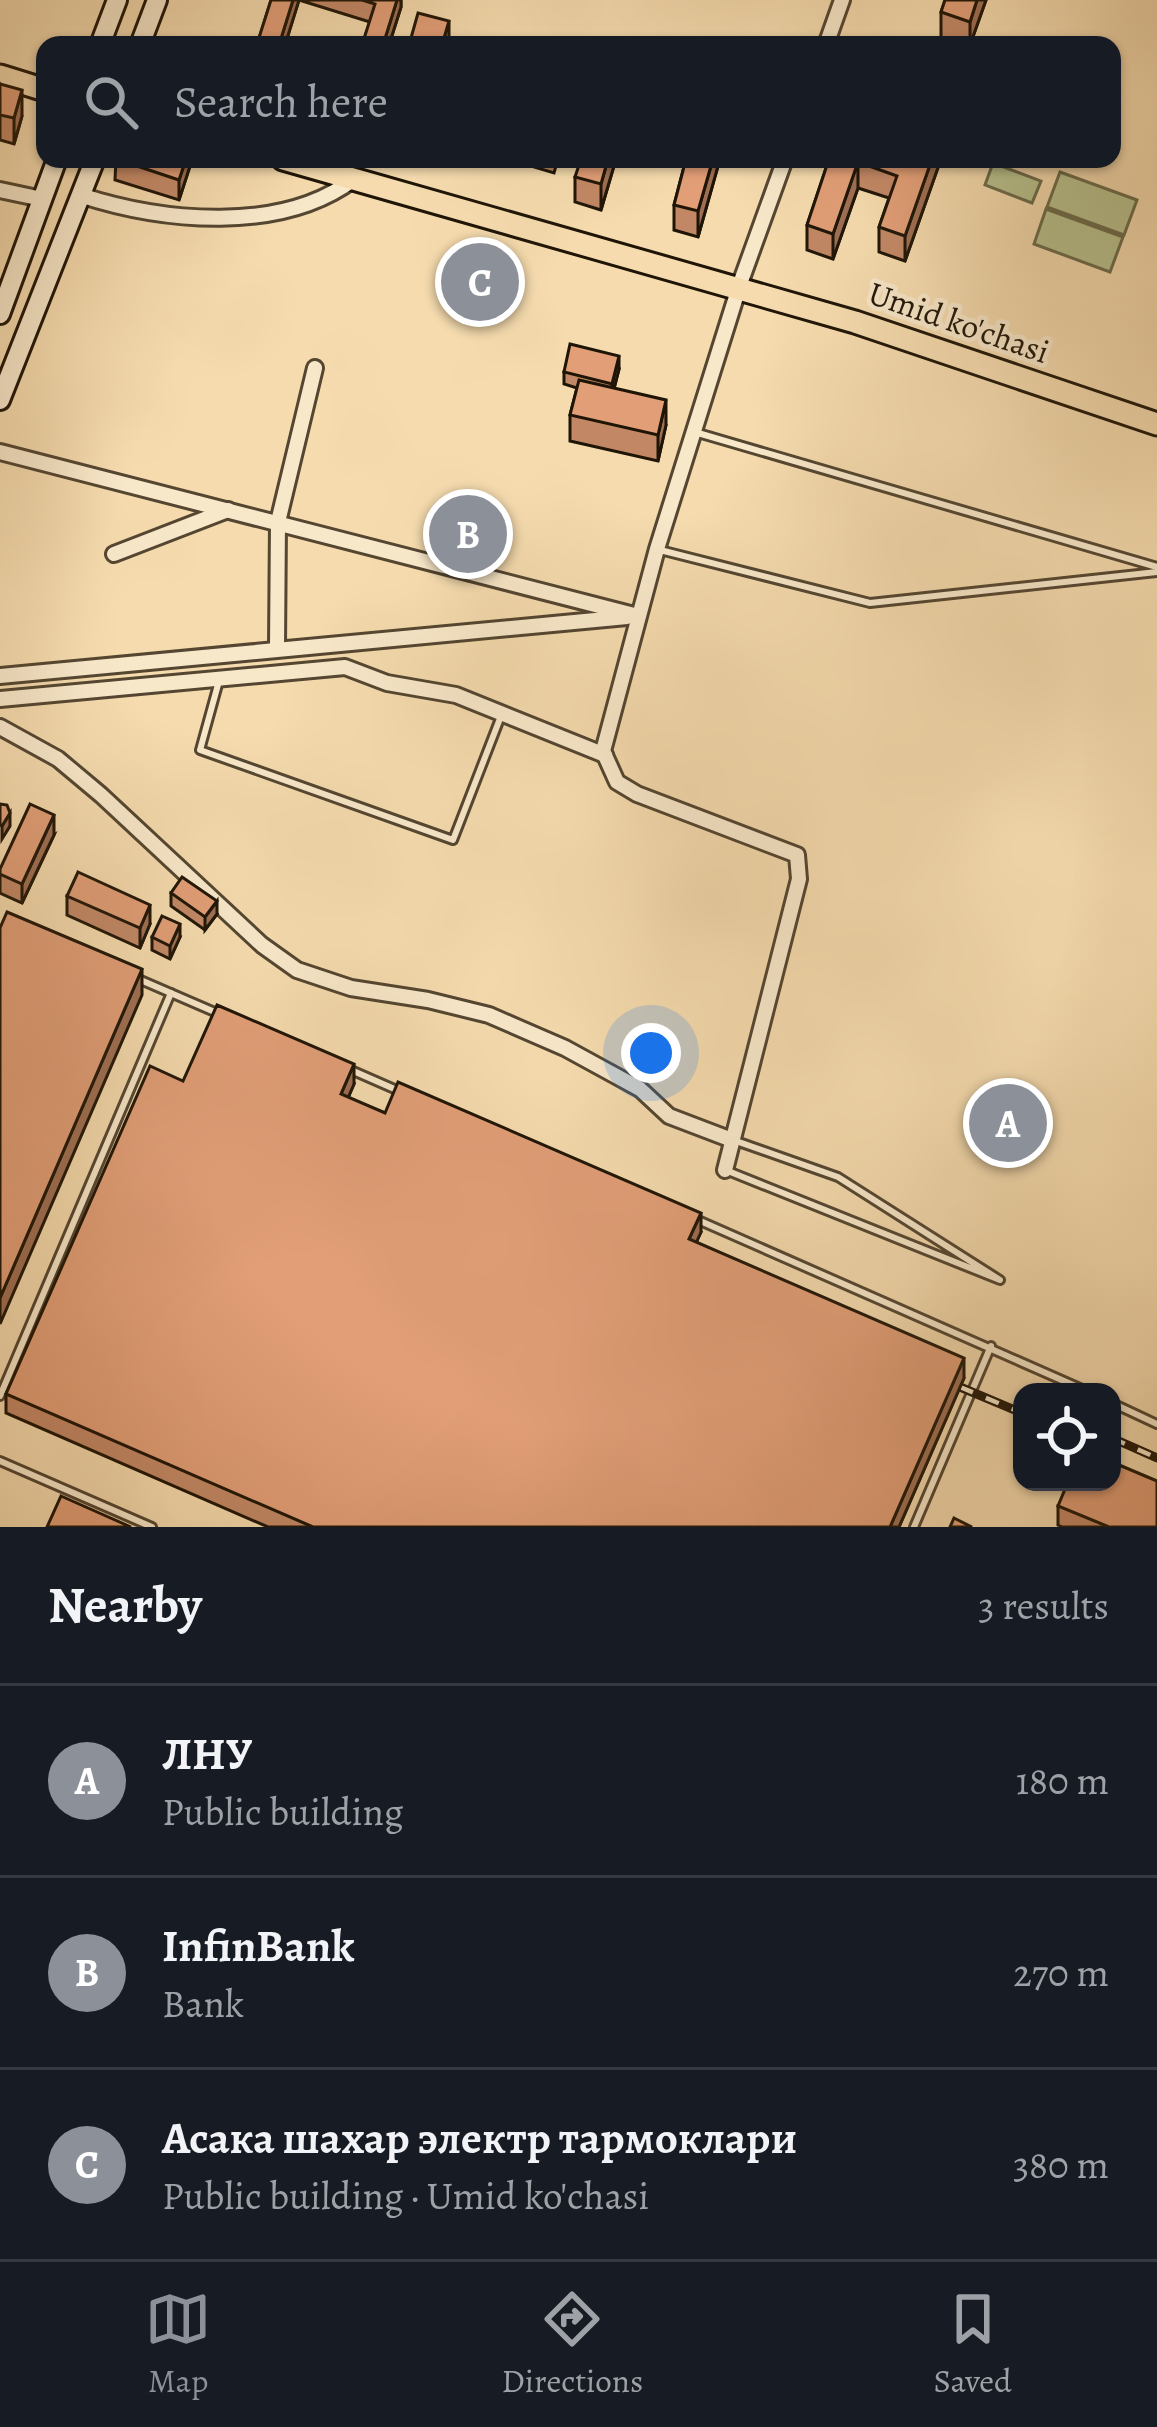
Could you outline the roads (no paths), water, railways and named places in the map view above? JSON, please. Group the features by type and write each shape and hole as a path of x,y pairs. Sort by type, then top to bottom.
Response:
{"main road":[{"path":"103,36 117,0"},
{"path":"143,36 157,0"},
{"path":"0,76 36,87"},
{"path":"0,314 54,168"},
{"path":"0,400 91,168"},
{"name":"Umid ko'chasi","path":"315,168 855,322 1157,424"}],"street":[{"path":"829,36 842,0"},
{"path":"725,1170 799,879 797,855 637,794 617,782 605,755 604,738 656,549 738,288 782,168"},
{"path":"80,195 152,213 266,214 298,210 354,179"},
{"path":"0,190 42,199"},
{"path":"277,647 278,523 314,368"},
{"path":"0,452 638,616"},
{"path":"114,554 228,510"},
{"path":"0,676 638,616"},
{"path":"0,699 345,667 387,683 456,695 605,755"},
{"path":"0,727 58,759 262,945 297,970 351,988 428,1000 488,1016 565,1048 640,1089 669,1116 732,1140"}],"lane":[{"path":"694,432 1157,570"},
{"path":"656,549 870,603 1157,570"},
{"path":"220,678 200,750 453,840 502,713"},
{"path":"129,975 236,1021"},
{"path":"0,1396 171,993"},
{"path":"344,1067 409,1095"},
{"path":"725,1170 1000,1280 838,1177 732,1140"},
{"path":"689,1216 1070,1383"},
{"path":"914,1527 991,1346"},
{"path":"1121,1406 1157,1424"},
{"path":"0,1461 152,1527"}],"railway":[{"path":"960,1387 1013,1409"},
{"path":"1121,1442 1157,1458"}],"place":[{"name":"Асака шахар электр тармоклари","path":"480,282"},
{"name":"InfinBank","path":"468,534"},
{"name":"ЛНУ","path":"1008,1123"}]}
